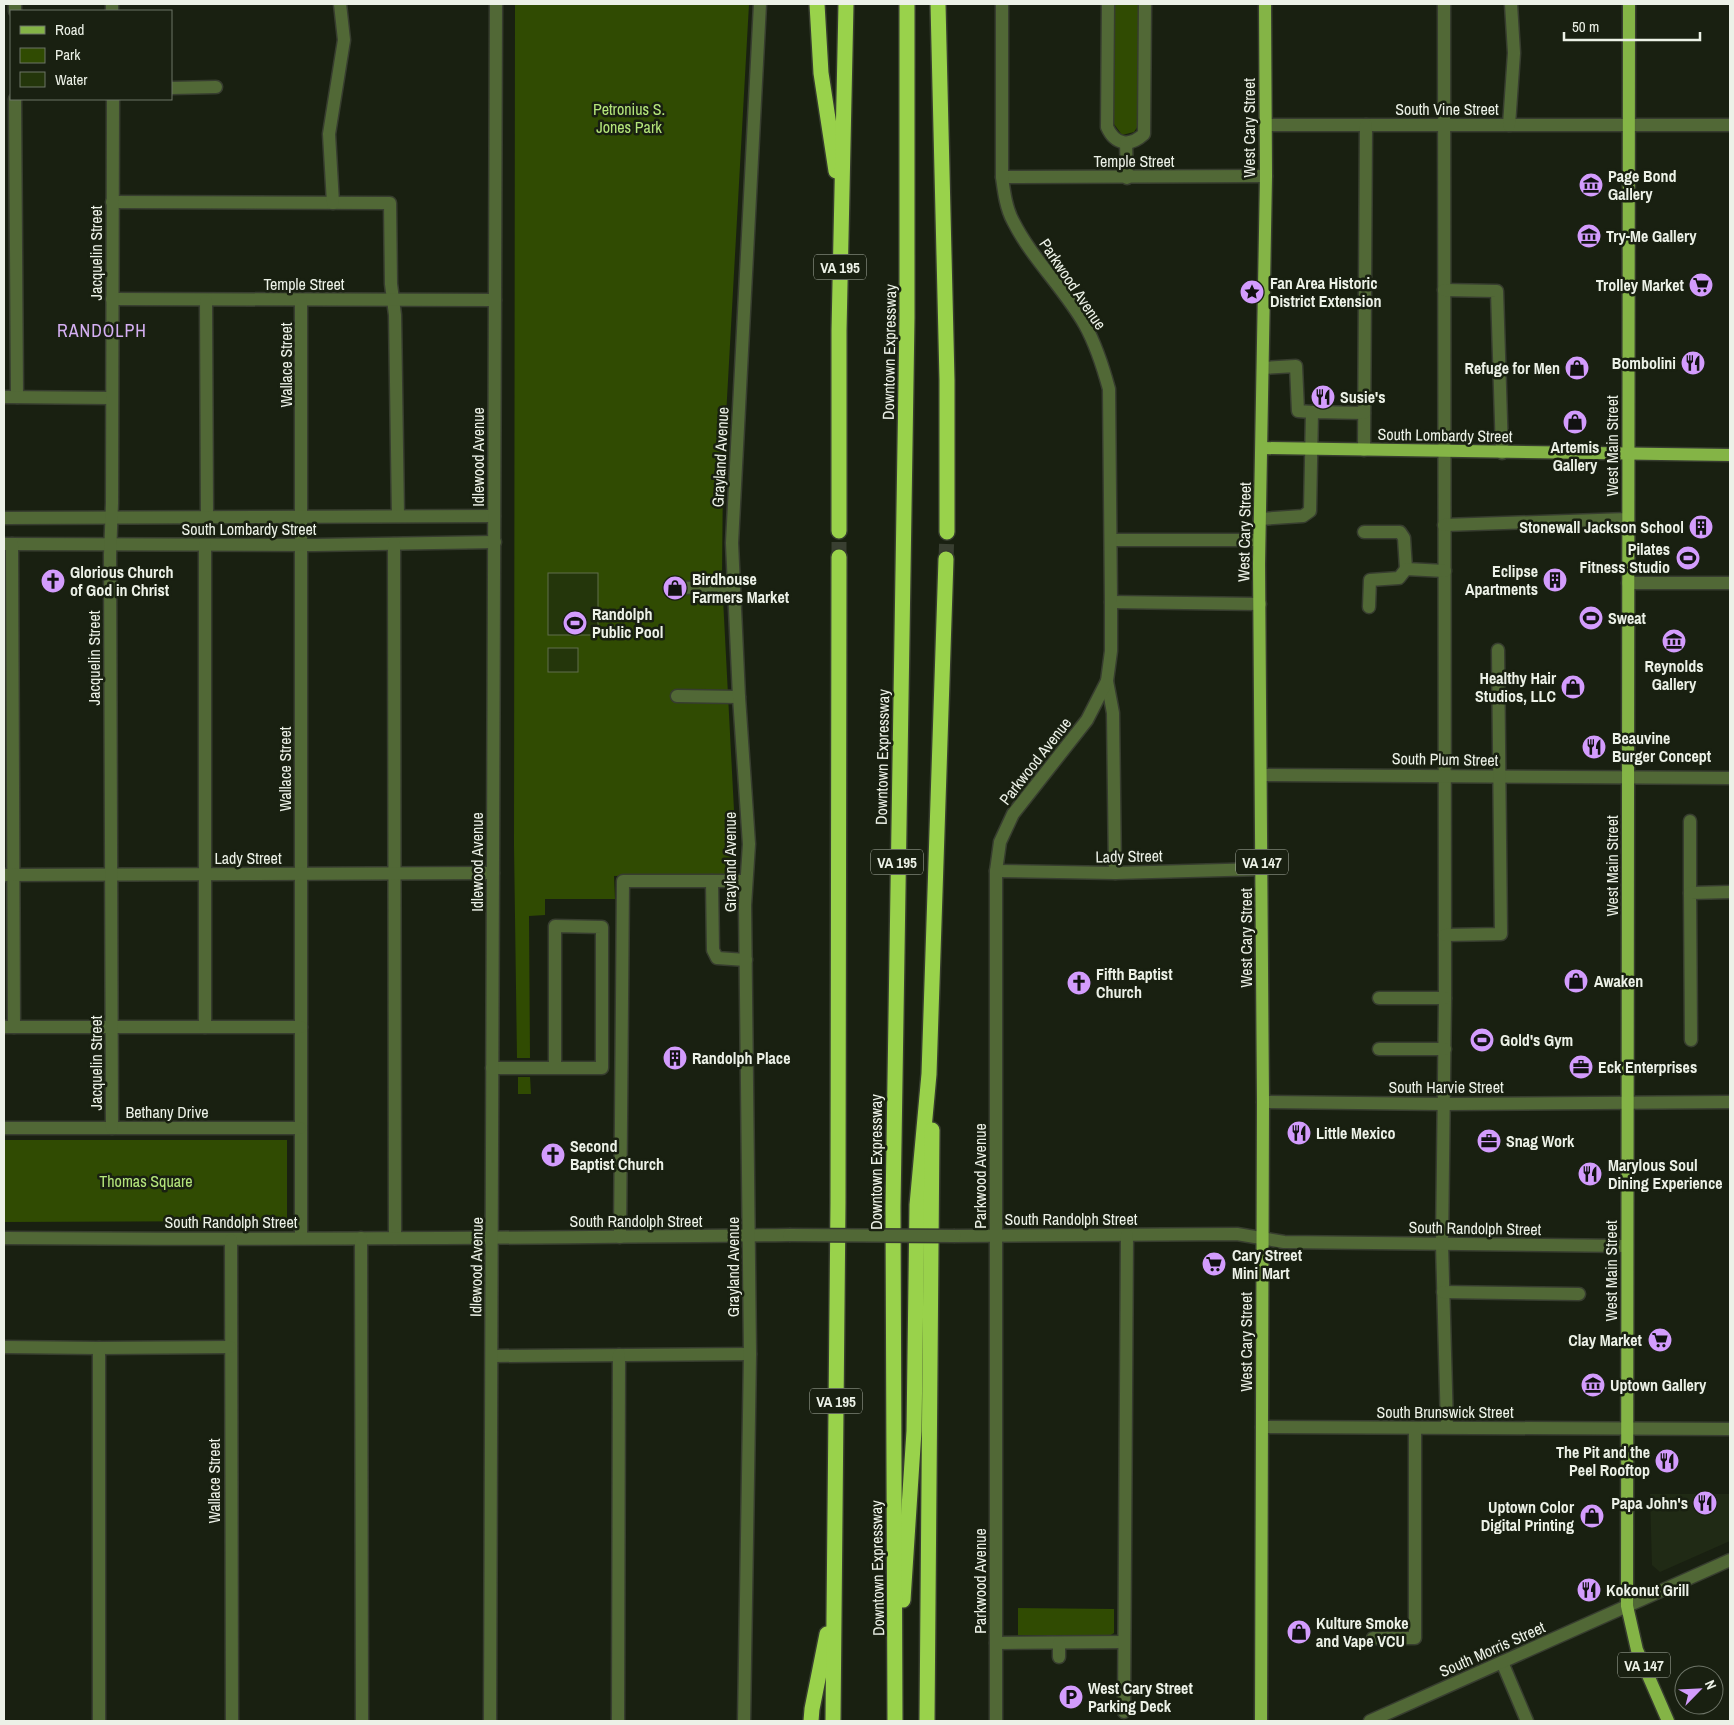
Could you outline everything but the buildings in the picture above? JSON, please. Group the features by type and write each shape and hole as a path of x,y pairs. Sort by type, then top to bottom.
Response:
{"highway":[{"path":"816,4 821,73 842,209"},
{"name":"VA 195","path":"839,531 839,331 846,4"},
{"name":"Downtown Expressway","path":"896,1721 893,1207 906,376 907,4"},
{"path":"938,4 948,380 947,532"},
{"path":"940,69 943,4"},
{"name":"VA 195","path":"833,1721 838,1202 839,557"},
{"path":"896,1721 914,1431 917,1205 929,1074 946,559"},
{"path":"927,1721 932,1148 929,1074"},
{"path":"811,1721 834,1601"}],"main road":[{"name":"West Cary Street","path":"1261,1721 1263,1102 1260,519 1266,176 1265,4"},
{"name":"West Main Street","path":"1629,4 1627,1606 1637,1650 1668,1721"},
{"name":"South Lombardy Street","path":"1262,448 1730,455"}],"street":[{"path":"333,203 329,134 344,40 340,4"},
{"name":"Idlewood Avenue","path":"490,1721 496,4"},
{"name":"Grayland Avenue","path":"744,1721 750,1354 746,960 746,881 749,844 739,697 732,543 760,4"},
{"name":"Parkwood Avenue","path":"996,1721 996,871 1000,842 1013,814 1087,720 1107,681 1111,651 1108,389 1100,358 1084,322 1028,247 1012,220 1002,177 1002,4"},
{"path":"1108,4 1108,128 1111,136 1126,143 1136,142 1144,134 1146,4"},
{"path":"1444,4 1445,1049 1442,1244 1447,1427"},
{"path":"1509,125 1514,53 1511,4"},
{"path":"172,88 216,87"},
{"path":"15,100 17,397"},
{"name":"Jacquelin Street","path":"112,1128 110,545 112,517 113,100"},
{"name":"South Vine Street","path":"1266,125 1730,125"},
{"path":"1364,450 1366,125"},
{"path":"1126,143 1126,178"},
{"name":"Temple Street","path":"1002,177 1266,176"},
{"path":"112,202 390,203 391,284 395,315 398,516"},
{"path":"1444,290 1497,291 1502,452"},
{"name":"Temple Street","path":"112,299 206,301 495,300"},
{"path":"206,301 208,517"},
{"name":"Wallace Street","path":"301,301 303,517 301,1238"},
{"path":"1263,368 1296,366 1298,411 1364,414"},
{"path":"4,397 111,398"},
{"path":"1260,519 1304,516 1310,511 1312,412"},
{"name":"South Lombardy Street","path":"4,518 494,516"},
{"path":"1444,525 1628,519"},
{"path":"1364,532 1400,532 1404,538 1406,569 1399,578 1370,580 1369,607"},
{"path":"1111,540 1260,540"},
{"name":"South Lombardy Street","path":"8,544 303,545 495,542"},
{"path":"8,544 9,1027 301,1027"},
{"path":"394,544 395,1238"},
{"path":"205,545 205,1027"},
{"path":"1406,569 1445,571"},
{"path":"1628,583 1730,583"},
{"path":"673,588 734,587"},
{"path":"1111,602 1260,604"},
{"path":"1445,935 1501,934 1498,650"},
{"path":"1107,681 1113,713 1115,873"},
{"path":"677,696 739,697"},
{"name":"South Plum Street","path":"1262,775 1445,774 1730,778"},
{"path":"1690,821 1692,1040"},
{"name":"Lady Street","path":"996,871 1115,873 1262,869"},
{"name":"Lady Street","path":"9,875 493,872"},
{"path":"620,1237 623,881 746,881"},
{"path":"712,881 713,950 717,958 746,960"},
{"path":"1690,893 1730,892"},
{"path":"555,1068 555,926 623,927"},
{"path":"602,927 602,1068"},
{"path":"1379,998 1445,998"},
{"path":"1379,1049 1445,1049"},
{"path":"492,1068 621,1069"},
{"name":"South Harvie Street","path":"1263,1102 1628,1104 1730,1102"},
{"name":"Bethany Drive","path":"4,1128 300,1128"},
{"name":"South Randolph Street","path":"4,1238 231,1240 493,1236 1237,1234 1284,1242 1627,1246"},
{"path":"1124,1712 1127,1235"},
{"path":"361,1238 362,1721"},
{"name":"Wallace Street","path":"231,1240 232,1721"},
{"path":"1443,1292 1580,1294"},
{"path":"4,1347 230,1348"},
{"path":"98,1348 99,1721"},
{"path":"492,1356 750,1354"},
{"path":"618,1721 619,1355"},
{"name":"South Brunswick Street","path":"1262,1427 1730,1429"},
{"path":"1373,1638 1414,1638 1415,1428"},
{"name":"South Morris Street","path":"1370,1721 1730,1560"},
{"path":"1059,1642 1059,1657"},
{"path":"996,1643 1124,1642"},
{"path":"1502,1662 1527,1721"}],"shaded area":[{"path":"1650,1494 1730,1494 1730,1541 1660,1572 1652,1565"}],"green space":[{"name":"Petronius S. Jones Park","path":"515,4 749,4 723,470 722,579 736,849 732,870 728,874 614,876 615,899 545,899 545,915 529,916 530,1058 517,1058 514,846"},
{"path":"1114,4 1139,4 1138,126 1134,132 1122,135 1114,124"},
{"path":"518,1077 530,1077 531,1094 518,1094"},
{"name":"Thomas Square","path":"4,1140 287,1140 287,1218 281,1221 4,1222"},
{"path":"1018,1608 1114,1609 1114,1633 1109,1636 1018,1635"}],"water":[{"path":"548,573 598,573 598,635 548,635"},
{"path":"548,648 578,648 578,672 548,672"}],"tunnel":[{"path":"839,531 839,557"},
{"path":"946,559 947,532"}],"place":[{"name":"Page Bond Gallery","path":"1591,185"},
{"name":"Try-Me Gallery","path":"1589,236"},
{"name":"Trolley Market","path":"1701,285"},
{"name":"Fan Area Historic District Extension","path":"1252,292"},
{"name":"Bombolini","path":"1693,363"},
{"name":"Refuge for Men","path":"1577,368"},
{"name":"Susie's","path":"1323,397"},
{"name":"Artemis Gallery","path":"1575,422"},
{"name":"Stonewall Jackson School","path":"1701,527"},
{"name":"Pilates Fitness Studio","path":"1688,558"},
{"name":"Eclipse Apartments","path":"1555,580"},
{"name":"Glorious Church of God in Christ","path":"53,581"},
{"name":"Birdhouse Farmers Market","path":"675,588"},
{"name":"Sweat","path":"1591,618"},
{"name":"Randolph Public Pool","path":"575,623"},
{"name":"Reynolds Gallery","path":"1674,641"},
{"name":"Healthy Hair Studios, LLC","path":"1573,687"},
{"name":"Beauvine Burger Concept","path":"1594,747"},
{"name":"Awaken","path":"1576,981"},
{"name":"Fifth Baptist Church","path":"1079,983"},
{"name":"Gold's Gym","path":"1482,1040"},
{"name":"Randolph Place","path":"675,1058"},
{"name":"Eck Enterprises","path":"1581,1067"},
{"name":"Little Mexico","path":"1299,1133"},
{"name":"Snag Work","path":"1489,1141"},
{"name":"Second Baptist Church","path":"553,1155"},
{"name":"Marylous Soul Dining Experience","path":"1590,1174"},
{"name":"Cary Street Mini Mart","path":"1214,1264"},
{"name":"Clay Market","path":"1660,1340"},
{"name":"Uptown Gallery","path":"1593,1385"},
{"name":"The Pit and the Peel Rooftop","path":"1667,1461"},
{"name":"Papa John's","path":"1705,1503"},
{"name":"Uptown Color Digital Printing","path":"1592,1516"},
{"name":"Kokonut Grill","path":"1589,1590"},
{"name":"Kulture Smoke and Vape VCU","path":"1299,1632"},
{"name":"West Cary Street Parking Deck","path":"1071,1697"}],"district":[{"name":"RANDOLPH","path":"102,330"}]}
